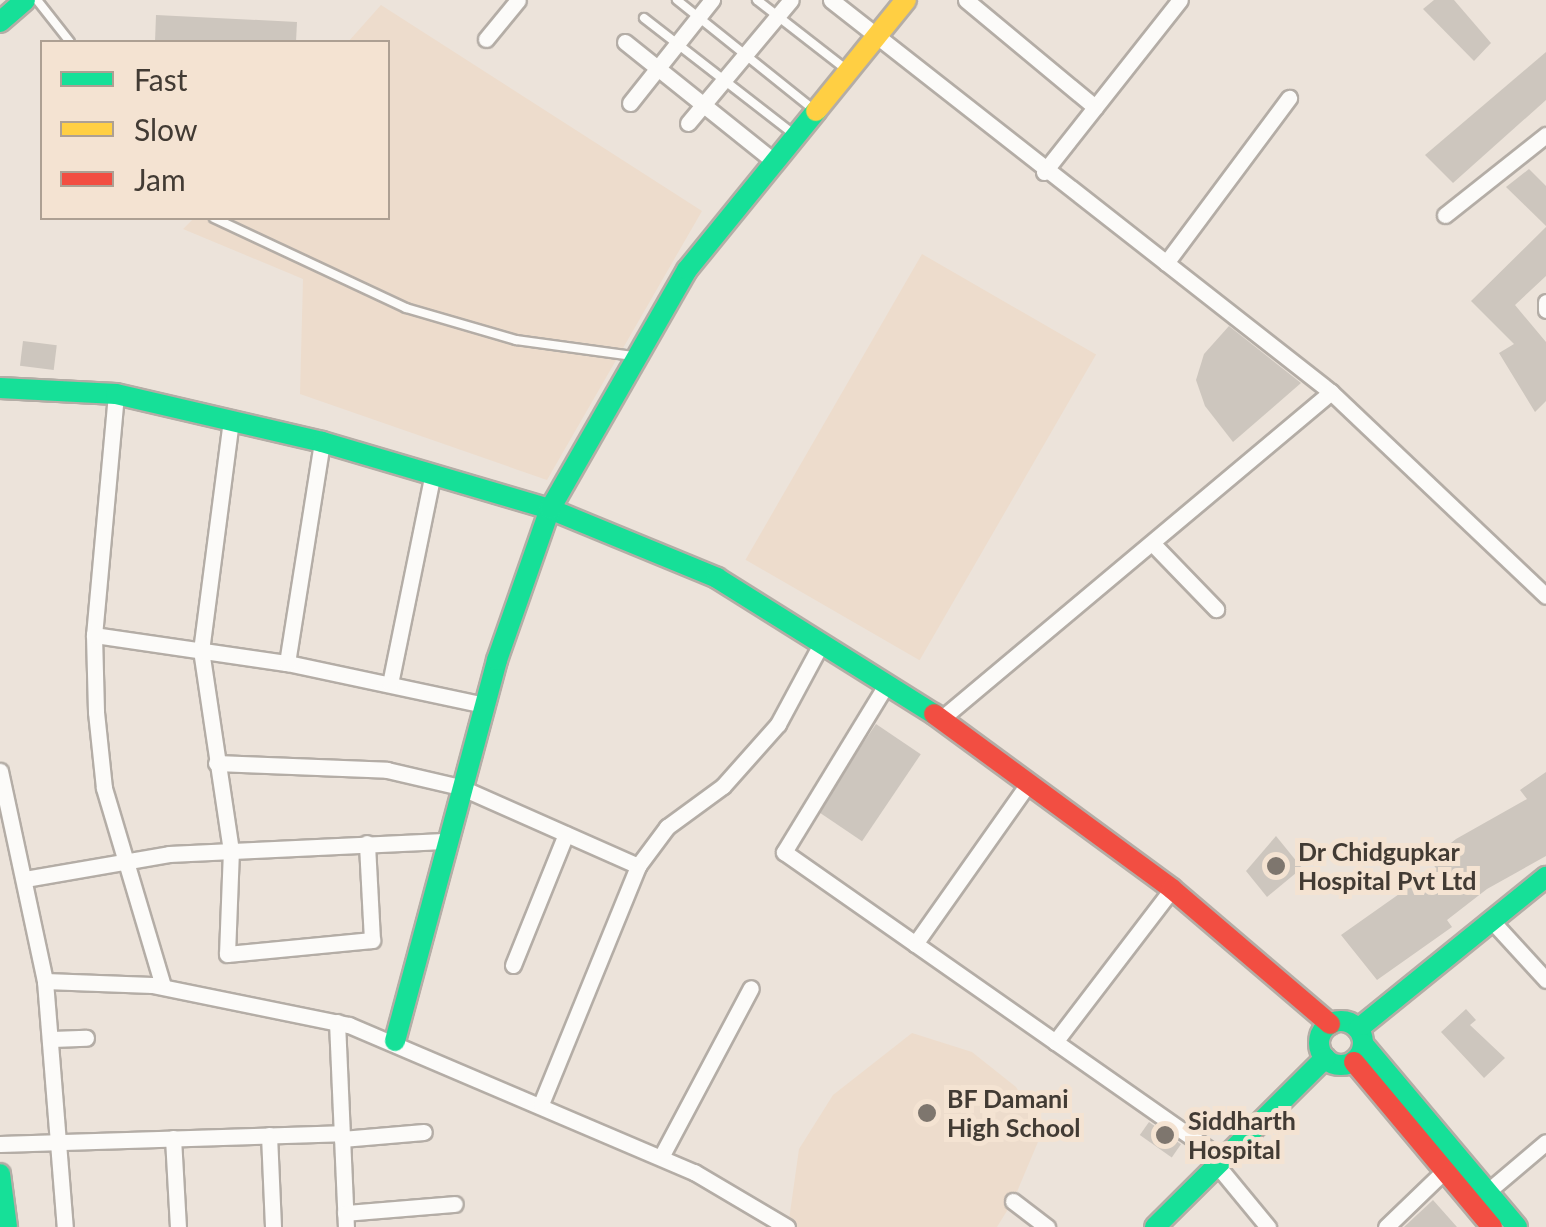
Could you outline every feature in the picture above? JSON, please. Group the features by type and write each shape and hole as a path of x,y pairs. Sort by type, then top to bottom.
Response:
{"main road":[{"path":"0,22 26,0"},
{"path":"395,1042 444,840 484,704 550,509 687,270 771,158 906,0"},
{"path":"0,388 116,394 322,442 550,509 717,578 941,719 1172,889 1358,1045 1517,1227"},
{"path":"1155,1227 1325,1058 1358,1045 1492,921 1546,877"},
{"path":"1325,1058 1320,1036 1330,1024"},
{"path":"1358,1045 1445,1170 1492,1227"},
{"path":"0,1174 7,1227"}],"street":[{"path":"486,39 518,0"},
{"path":"630,103 712,0"},
{"path":"688,123 791,0"},
{"path":"831,0 1044,172 1331,392 1546,596"},
{"path":"966,0 1095,107"},
{"path":"1044,172 1180,0"},
{"path":"626,42 771,158"},
{"path":"1166,263 1290,98"},
{"path":"1445,216 1546,134"},
{"path":"1546,302 1546,310"},
{"path":"941,719 1156,546 1331,392"},
{"path":"116,394 94,635 104,788 163,986"},
{"path":"230,420 201,650 230,850 227,954 372,940 367,843"},
{"path":"288,662 322,442"},
{"path":"390,684 434,474"},
{"path":"1156,546 1216,609"},
{"path":"94,635 288,662 484,704"},
{"path":"541,1104 638,866 667,828 723,786 778,724 821,644"},
{"path":"886,684 784,852 1218,1161 1268,1227"},
{"path":"216,764 387,770 460,787 638,866"},
{"path":"0,771 46,981 66,1227"},
{"path":"915,944 1028,784"},
{"path":"513,965 566,834"},
{"path":"25,879 123,862 230,850 444,840"},
{"path":"1056,1042 1172,889"},
{"path":"1492,921 1546,980"},
{"path":"46,981 163,986 337,1022 395,1042 660,1157 787,1227"},
{"path":"660,1157 752,988"},
{"path":"337,1022 346,1220 455,1204"},
{"path":"52,1039 86,1038"},
{"path":"0,1144 424,1132"},
{"path":"269,1135 273,1227"},
{"path":"173,1138 178,1227"},
{"path":"1488,1192 1546,1142"},
{"path":"1386,1227 1445,1170"},
{"path":"1014,1201 1047,1227"}],"lane":[{"path":"37,0 68,40"},
{"path":"677,0 813,109"},
{"path":"757,0 847,70"},
{"path":"644,18 792,133"},
{"path":"218,220 406,308 516,340 638,357"}],"shaded area":[{"path":"381,5 702,211 547,480 300,394 303,279 183,229 192,220 390,220 390,40 350,40"},
{"path":"922,254 1096,354 920,660 746,560"},
{"name":"BF Damani High School","path":"912,1033 972,1052 1016,1087 1043,1130 1013,1201 997,1227 788,1227 799,1149 833,1095"}],"building":[{"path":"1434,0 1454,0 1491,43 1474,61 1423,9"},
{"path":"156,15 297,22 296,40 155,40"},
{"path":"1546,52 1546,100 1453,183 1425,155"},
{"path":"1529,169 1546,186 1546,226 1506,187"},
{"path":"1546,227 1546,276 1515,305 1546,342 1546,401 1535,412 1499,353 1514,344 1471,301"},
{"path":"1229,326 1301,383 1233,442 1205,406 1196,380 1204,354"},
{"path":"23,341 57,345 54,370 20,366"},
{"path":"876,724 921,754 862,841 817,811"},
{"path":"1546,772 1546,856 1487,889 1447,920 1452,927 1377,980 1341,935 1436,868 1429,860 1456,839 1527,799 1520,790"},
{"path":"1276,836 1302,868 1267,897 1246,871"},
{"path":"1466,1009 1476,1020 1470,1025 1505,1058 1484,1078 1441,1032"},
{"path":"1149,1122 1181,1144 1172,1157 1140,1135"},
{"path":"1433,1200 1457,1227 1404,1227"}],"traffic: fast":[{"path":"0,22 25,0"},
{"path":"395,1041 497,660 550,509 687,270 816,111"},
{"path":"0,388 116,394 322,442 550,509 717,578 934,714"},
{"path":"1358,1029 1546,877"},
{"path":"1341,1021 1356,1028 1363,1043 1356,1058 1341,1065 1326,1058 1319,1043 1326,1028 1341,1021"},
{"path":"1363,1044 1517,1227"},
{"path":"1155,1227 1325,1058"},
{"path":"0,1174 7,1227"}],"traffic: slow":[{"path":"816,111 906,0"}],"traffic: jam":[{"path":"934,714 1172,889 1330,1024"},
{"path":"1354,1062 1492,1227"}],"place":[{"name":"Dr Chidgupkar Hospital Pvt Ltd","path":"1276,866"},
{"name":"BF Damani High School","path":"927,1113"},
{"name":"Siddharth Hospital","path":"1165,1135"}]}
